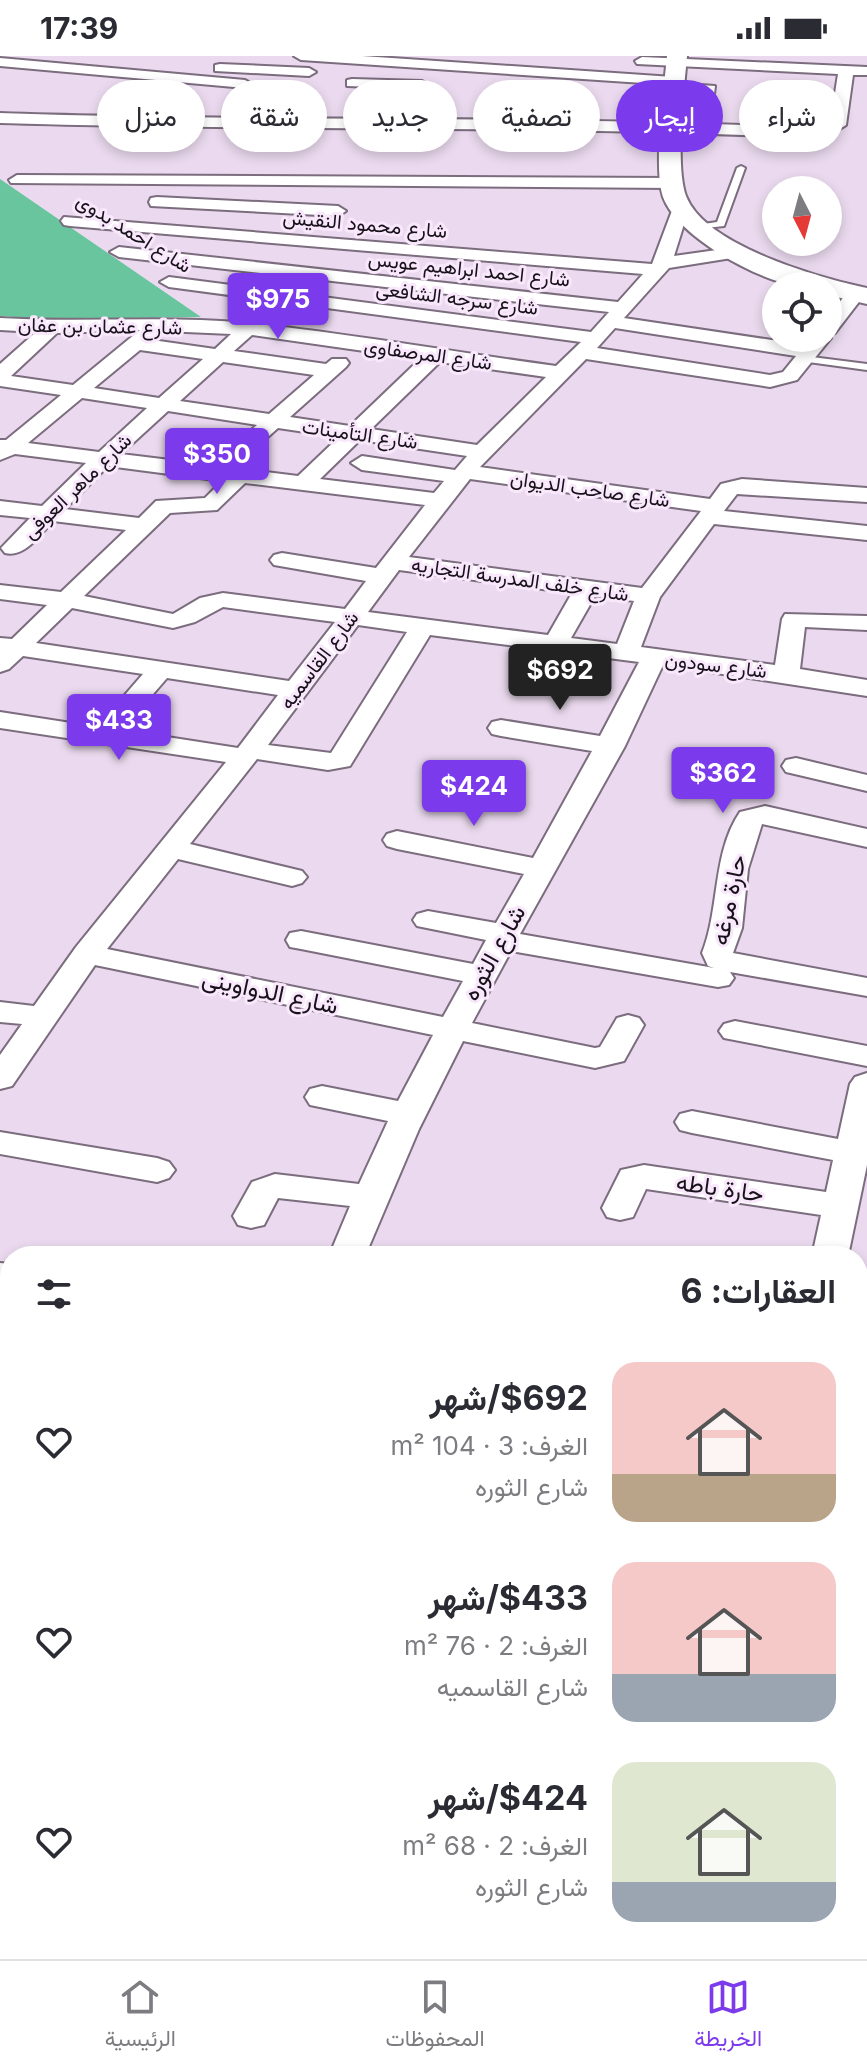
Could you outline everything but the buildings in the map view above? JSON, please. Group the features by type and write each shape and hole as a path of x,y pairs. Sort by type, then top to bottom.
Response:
{"main road":[{"path":"661,152 674,199 700,227 738,252 782,272"}],"street":[{"path":"301,56 503,69 535,74 674,80 867,71"},
{"path":"535,74 548,56"},
{"path":"834,56 867,58"},
{"path":"89,57 221,85"},
{"path":"633,60 674,80"},
{"path":"0,62 160,76 221,86"},
{"path":"844,108 848,97 846,70"},
{"path":"277,80 309,72"},
{"path":"159,80 160,76"},
{"path":"327,100 616,134"},
{"path":"77,104 97,109"},
{"path":"0,118 97,122"},
{"path":"205,127 473,141"},
{"path":"7,174 357,180 674,199"},
{"name":"شارع احمد بدوى","path":"7,174 41,198"},
{"path":"318,242 357,180"},
{"name":"شارع القاسميه","path":"0,1079 87,954 296,690 440,500 659,267 674,199"},
{"path":"135,201 342,205 425,200"},
{"name":"شارع احمد بدوى","path":"64,216 248,329"},
{"name":"شارع محمود النقيش","path":"64,216 399,249 659,267"},
{"path":"304,336 399,249"},
{"name":"شارع احمد ابراهيم عويس","path":"119,252 478,292 603,330"},
{"path":"659,267 738,252"},
{"path":"303,483 355,433 428,354 452,319 511,258"},
{"name":"شارع سرجه الشافعى","path":"169,282 452,319 603,330"},
{"path":"842,315 861,295"},
{"name":"شارع عثمان بن عفان","path":"0,324 248,329"},
{"path":"3,450 158,325"},
{"path":"0,378 52,327"},
{"name":"شارع المرصفاوى","path":"248,329 561,373"},
{"name":"شارع ماهر العوفى","path":"13,548 103,459 248,329"},
{"path":"603,330 762,345"},
{"path":"603,330 755,381 790,376 809,352"},
{"path":"136,343 331,371"},
{"path":"6,652 68,600 164,506 174,503 201,506 215,502 227,474 274,421 360,345"},
{"name":"شارع التأمينات","path":"0,378 482,452"},
{"path":"3,450 103,459 440,500"},
{"name":"شارع صاحب الديوان","path":"362,463 463,474 867,533"},
{"name":"شارع الثوره","path":"351,1246 409,1114 452,1029 611,746 640,656 648,596 711,511 735,487 867,495"},
{"path":"0,508 144,525"},
{"name":"شارع خلف المدرسة التجاريه","path":"282,560 648,596"},
{"path":"555,645 587,588"},
{"name":"شارع سودون","path":"0,592 68,600 173,621 190,617 203,604 223,600 787,674 867,688"},
{"path":"787,674 794,619 865,619"},
{"path":"0,720 247,753 328,762 340,760 422,628"},
{"path":"6,652 162,668 296,690"},
{"path":"105,734 162,668"},
{"path":"501,728 611,746"},
{"path":"796,766 867,783"},
{"name":"حارة مرغه","path":"717,976 717,953 731,911 733,869 750,818 765,815 867,838"},
{"path":"397,840 540,868"},
{"path":"172,849 292,877"},
{"path":"428,920 502,937 717,976 867,987"},
{"path":"301,940 481,975"},
{"name":"شارع الدواوينى","path":"87,954 601,1059 612,1054 628,1025"},
{"path":"0,1012 43,1017"},
{"path":"735,1031 867,1056"},
{"path":"832,1246 840,1206 857,1161 867,1084"},
{"path":"322,1097 409,1114"},
{"path":"692,1122 857,1161"},
{"path":"0,1143 157,1170"},
{"name":"حارة باطه","path":"620,1208 629,1182 633,1178 644,1177 840,1206"},
{"path":"251,1216 265,1190 275,1186 371,1197"}],"lane":[{"path":"700,227 721,224 741,168"},
{"path":"818,352 867,367"}],"green space":[{"path":"0,179 201,317 43,319 0,316"}]}
